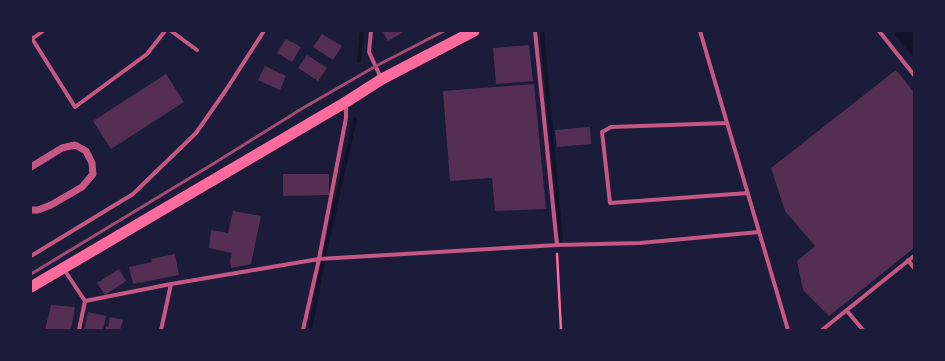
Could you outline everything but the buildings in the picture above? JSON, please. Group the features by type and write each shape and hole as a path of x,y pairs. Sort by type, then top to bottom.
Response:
{"highway":[{"path":"31,288 346,102 382,79 474,31"}],"street":[{"path":"42,31 32,38 75,107 147,54 165,31"},
{"path":"172,31 197,50"},
{"path":"31,256 133,194 196,133 264,31"},
{"path":"371,31 369,52 382,79"},
{"path":"535,31 557,246"},
{"path":"700,31 788,330"},
{"path":"879,31 914,75"},
{"path":"303,330 319,259 346,118 346,102"},
{"path":"727,123 611,127 602,132 610,203 748,193"},
{"path":"31,166 62,148 75,145 86,151 92,163 93,174 82,187 51,206 38,210 31,210"},
{"path":"85,301 171,284 319,259 557,246 640,244 759,232"},
{"path":"822,330 914,256"},
{"path":"908,260 914,268"},
{"path":"63,268 85,301 79,330"},
{"path":"161,330 171,284"},
{"path":"847,310 863,330"}],"path":[{"path":"557,246 561,330"}],"shaded area":[{"path":"896,31 909,31 914,33 914,58 895,35"}],"waterway":[{"path":"359,61 362,31"},
{"path":"542,31 561,240"},
{"path":"310,330 325,251 355,119"}],"railway":[{"path":"31,274 303,108 376,66 444,31"}]}
